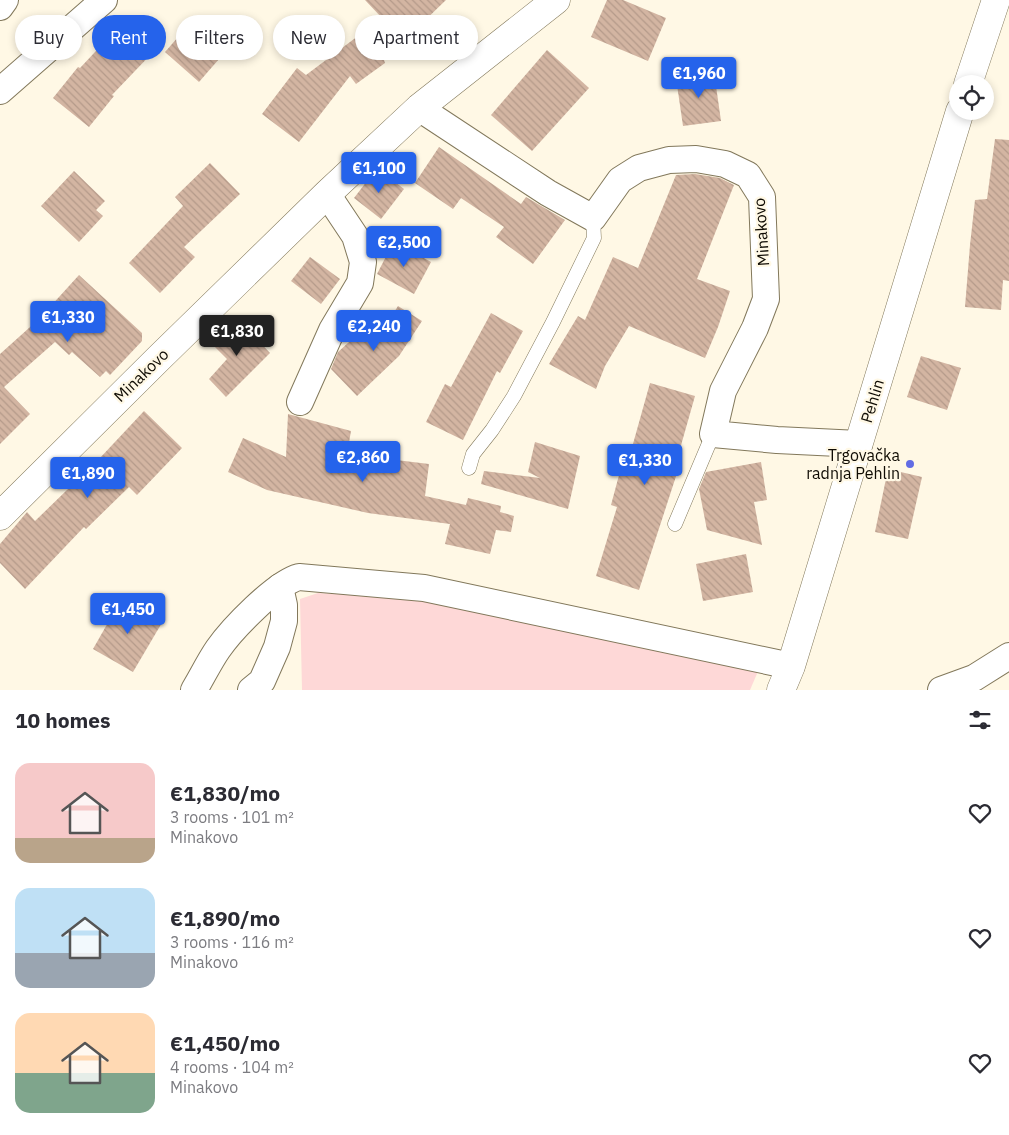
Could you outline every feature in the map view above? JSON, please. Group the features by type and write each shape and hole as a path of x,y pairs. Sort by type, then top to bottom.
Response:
{"street":[{"path":"0,7 5,0"},
{"path":"0,91 104,0"},
{"name":"Minakovo","path":"0,516 327,194 419,108 556,0"},
{"path":"971,75 996,0"},
{"path":"419,108 548,193 593,218"},
{"name":"Pehlin","path":"786,678 957,120"},
{"name":"Minakovo","path":"593,218 620,180 639,168 669,160 696,159 725,164 748,175 762,197 766,299 755,328 724,391 713,434"},
{"path":"300,402 332,330 360,283 363,262 354,236 327,194"},
{"path":"713,434 776,440 859,444"},
{"path":"194,690 218,650 232,632 280,587 293,579 304,577 424,588 786,678"},
{"path":"252,690 262,681 277,647 284,621 284,605 280,587"},
{"path":"940,690 978,684 1009,656"}],"lane":[{"path":"468,468 473,454 514,396 553,322 594,238 593,218"},
{"name":"Minakovo","path":"675,524 713,434"}],"shaded area":[{"path":"318,593 410,597 759,669 750,690 302,690 300,599"}],"building":[{"path":"365,0 446,0 430,15 379,15"},
{"path":"607,0 623,0 666,18 648,61 591,37"},
{"path":"355,38 355,60 384,60 385,63 356,84 350,76 299,142 262,114 297,68 306,75 326,60 345,60 345,46"},
{"path":"176,39 176,60 218,60 199,82 166,51"},
{"path":"547,50 589,88 532,151 491,115"},
{"path":"92,55 92,60 145,60 112,95 114,96 89,127 53,98 78,67 80,68"},
{"path":"714,72 721,121 683,126 676,78"},
{"path":"995,139 1009,140 1009,281 1003,280 1001,310 965,307 975,200 987,199"},
{"path":"439,147 521,204 526,197 565,220 533,264 496,237 504,227 461,198 453,209 415,183"},
{"path":"210,163 240,194 184,247 195,257 160,293 129,263 183,206 175,197"},
{"path":"377,168 404,189 381,219 354,198"},
{"path":"74,171 105,201 96,210 103,216 79,242 41,206"},
{"path":"695,174 720,178 734,185 697,279 730,291 705,358 629,326 605,366 596,389 549,364 578,316 585,320 613,257 638,268 676,175"},
{"path":"394,241 431,262 414,294 377,274"},
{"path":"310,257 340,279 321,304 291,281"},
{"path":"79,275 142,333 142,341 110,375 106,371 100,377 72,352 69,355 55,342 4,387 30,414 0,444 0,354 39,319"},
{"path":"398,306 422,321 399,356 357,396 331,369 338,352 359,333 372,347"},
{"path":"491,313 523,331 500,373 497,371 463,440 426,422 445,384 451,387"},
{"path":"237,319 270,353 226,397 209,379 227,359 212,344"},
{"path":"921,356 961,368 947,410 907,397"},
{"path":"650,383 695,396 676,463 680,464 639,590 596,576 617,507 611,505 626,449 631,451"},
{"path":"144,411 182,448 137,495 129,487 86,529 84,527 25,589 0,563 0,544 27,512 35,521 99,459"},
{"path":"288,414 351,431 347,454 429,464 425,496 466,505 468,498 501,506 500,512 514,516 511,532 496,530 490,554 445,544 450,524 368,513 267,490 228,472 243,438 286,457"},
{"path":"535,442 580,456 568,509 481,484 484,471 540,478 528,472"},
{"path":"761,462 767,500 754,502 762,545 707,530 699,489 706,472"},
{"path":"888,469 922,477 908,539 875,532"},
{"path":"746,554 753,592 703,601 696,564"},
{"path":"122,598 163,621 133,672 93,649"}],"place":[{"name":"Trgovačka radnja Pehlin","path":"910,464"}]}
